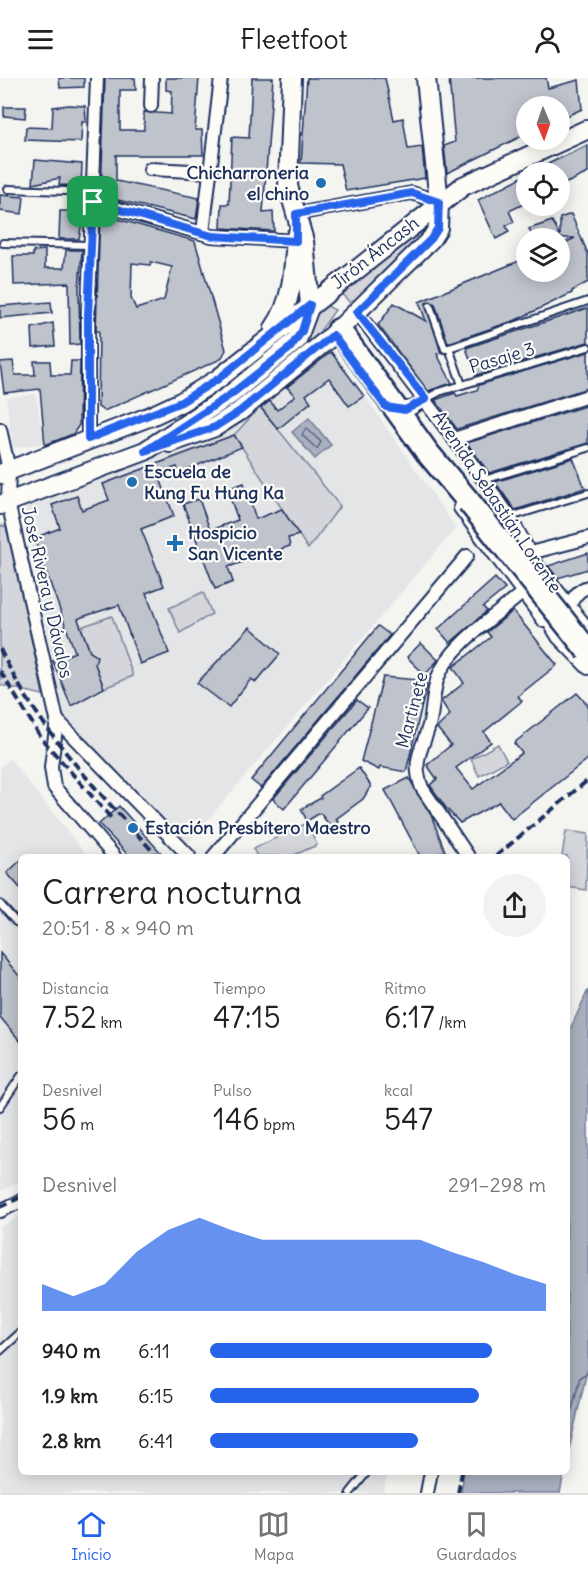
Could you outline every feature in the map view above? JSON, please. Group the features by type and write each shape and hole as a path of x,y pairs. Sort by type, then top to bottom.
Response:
{"highway":[{"path":"336,332 392,408 588,651"}],"main road":[{"path":"292,78 287,177 309,273 310,305"},
{"path":"426,78 439,202"},
{"name":"Jirón Áncash","path":"5,472 181,402 218,379 439,202 466,184 588,129"},
{"name":"Jirón Áncash","path":"4,504 215,427 240,411 336,332 431,239 438,228 439,202"},
{"path":"265,341 288,302 296,241 296,214"},
{"name":"Jirón Áncash","path":"145,451 230,395 290,348 302,331 310,305"}],"street":[{"path":"88,439 90,245 94,197 97,78"},
{"path":"150,106 152,78"},
{"path":"203,233 212,172 221,78"},
{"path":"150,169 212,172"},
{"name":"Jirón Áncash","path":"296,214 412,193 439,202"},
{"path":"94,197 203,233 296,241"},
{"name":"Avenida Sebastián Lorente","path":"357,312 426,399 510,517 530,553 588,629"},
{"path":"454,439 588,396"},
{"path":"392,408 412,408 426,399"},
{"name":"Avenida Sebastián Lorente","path":"392,408 522,593 544,621 549,622 558,637 588,668"},
{"name":"José Rivera y Dávalos","path":"0,429 5,472 4,504 57,720 51,767 54,787 112,854"},
{"path":"530,553 588,538"},
{"path":"216,854 467,556"},
{"path":"549,622 556,622 565,615 573,596 588,587"},
{"name":"Martinete","path":"467,854 422,788 418,776 419,748 429,723 437,679 452,653 522,593"},
{"path":"57,720 187,854"},
{"path":"0,1211 18,1202"},
{"path":"427,1493 430,1475"}],"lane":[{"path":"8,189 94,197"},
{"path":"3,243 90,245"},
{"path":"430,306 445,349 588,301"},
{"name":"Pasaje 3","path":"426,399 439,392 588,347"},
{"path":"449,348 462,386"},
{"path":"484,480 588,448"},
{"path":"510,517 588,493"},
{"path":"0,904 18,923"},
{"path":"0,1107 18,1080"},
{"path":"0,1351 18,1335"},
{"path":"350,1493 365,1475"}],"shaded area":[{"path":"424,223 427,230 352,305 339,291"},
{"path":"321,303 335,310 313,341 297,354"},
{"path":"331,347 456,528 184,848 64,716 23,509 220,431"},
{"path":"36,394 44,443 13,448 6,398"},
{"path":"260,407 340,506 308,549 234,435"},
{"path":"0,525 8,528 43,695 0,685"},
{"path":"203,592 212,614 180,633 169,608"},
{"path":"112,616 133,676 104,688 81,627"},
{"path":"498,744 507,761 479,776 471,759"},
{"path":"10,759 85,854 18,854 18,1182 0,1191 0,768"},
{"path":"307,823 317,845 297,854 256,854 253,849"},
{"path":"566,831 588,834 586,890 570,887 570,854 562,854"},
{"path":"18,1218 18,1475 387,1475 383,1493 0,1493 0,1227"}],"water":[{"path":"309,418 331,445 315,459 292,432"},
{"path":"588,990 588,1367 570,1445 570,1029"},
{"path":"464,1475 563,1475 560,1493 461,1493"}],"building":[{"path":"59,78 84,78 84,87 60,88"},
{"path":"105,78 135,78 136,90 120,90 120,130 144,130 144,112 171,114 172,91 166,90 166,78 199,78 195,130 202,130 203,155 116,155 116,181 199,198 196,219 101,196"},
{"path":"252,78 273,78 263,213 273,212 274,231 221,228 222,204 229,204 232,137 249,138"},
{"path":"307,78 385,78 394,120 403,118 408,149 422,147 425,178 346,191 340,164 301,163"},
{"path":"449,78 546,78 548,88 579,80 582,109 570,114 570,96 516,96 516,139 447,173 444,146 455,142"},
{"path":"85,106 86,122 82,122 81,142 25,140 26,127 52,128 53,107"},
{"path":"4,107 26,107 25,118 4,116"},
{"path":"588,145 588,173 570,181 570,162 552,162"},
{"path":"35,160 82,164 81,186 59,185 60,178 33,184"},
{"path":"516,180 516,208 509,211 514,222 506,226 509,232 496,239 478,200"},
{"path":"0,195 24,197 22,214 0,211"},
{"path":"60,211 84,211 79,239 59,239"},
{"path":"100,214 195,241 226,350 221,359 104,411 98,407 99,331 96,331","holes":["151,262 172,267 164,300 136,309 131,298 132,263 150,265"]},
{"path":"570,214 588,254 588,282 572,293 516,320 448,343 435,304 430,301 426,303 441,353 437,354 452,383 428,391 378,325 394,303 426,321 419,302 516,262 516,282 570,282 570,240 575,238 570,238 570,228 560,228 560,218"},
{"path":"552,221 556,228 532,228"},
{"path":"45,250 45,268 64,268 66,250 82,250 79,289 80,344 70,345 69,283 14,285 13,256 33,256 33,251"},
{"path":"51,302 52,313 0,318 0,306"},
{"path":"588,308 588,342 476,375 466,348"},
{"path":"53,323 55,346 33,348 32,328"},
{"path":"331,352 364,396 349,406 329,378 306,395 311,402 278,429 261,408 270,401 277,410 295,396 287,387"},
{"path":"588,352 588,388 457,429 435,400 455,393 457,396 477,390 479,385"},
{"path":"13,361 15,375 35,375 34,361 50,361 51,375 70,375 71,361 80,361 79,425 73,434 45,445 40,389 4,393 0,362"},
{"path":"588,405 588,443 489,473 467,443"},
{"path":"234,435 242,447 179,473 177,467 158,473 174,516 141,529 164,586 146,593 169,653 140,664 119,605 78,619 90,652 97,656 95,664 104,688 71,706 53,661 75,652 34,538 60,528 52,505 77,496 82,510 109,500 103,484"},
{"path":"573,458 585,488 515,510 495,482"},
{"path":"244,483 256,519 282,509 299,535 288,538 290,546 228,567 233,582 215,589 183,504 199,499 210,530 238,520 227,489"},
{"path":"588,553 588,569 558,578 548,566"},
{"path":"495,578 505,589 483,607 487,611 450,643 438,629"},
{"path":"513,611 557,665 518,696 522,701 484,732 491,742 456,768 473,789 522,753 514,743 577,693 588,705 588,759 512,819 499,802 460,823 430,785 437,779 427,765 451,745 437,728 450,715 441,701 464,683 453,667 491,637 487,632"},
{"path":"378,626 390,635 261,788 251,780"},
{"path":"250,627 280,654 256,682 251,679 229,707 197,683"},
{"path":"421,643 438,660 425,675 407,657"},
{"path":"383,677 420,680 418,682 427,684 406,772 380,767 379,770 361,761"},
{"path":"357,700 368,708 284,809 273,799"},
{"path":"359,768 371,786 363,799 336,819 338,822 331,827 320,813 307,821 301,809 321,798 320,796"},
{"path":"409,778 431,815 445,851 437,854 419,854 385,790"},
{"path":"119,806 162,854 127,854 99,824"},
{"path":"18,863 18,886 7,873"},
{"path":"0,953 18,974 18,1038 0,1017"}],"railway":[{"path":"0,649 15,678 51,733 91,783 155,854"},
{"path":"0,671 42,739 111,818"},
{"path":"498,854 588,780"},
{"path":"0,1207 18,1198"},
{"path":"458,1493 461,1475"}],"place":[{"name":"Chicharroneria el chino","path":"321,183"},
{"name":"Escuela de Kung Fu Hung Ka","path":"132,482"},
{"name":"Hospicio San Vicente","path":"175,543"},
{"name":"Estación Presbítero Maestro","path":"133,828"}],"route":[{"path":"412,193 439,202 438,228 431,239 357,312 426,399 405,410 386,407 333,335 240,411 215,427 145,451 230,395 290,348 302,331 310,305 218,379 181,402 151,416 88,439 88,315 93,202 212,236 296,241 296,214 412,193"}]}
